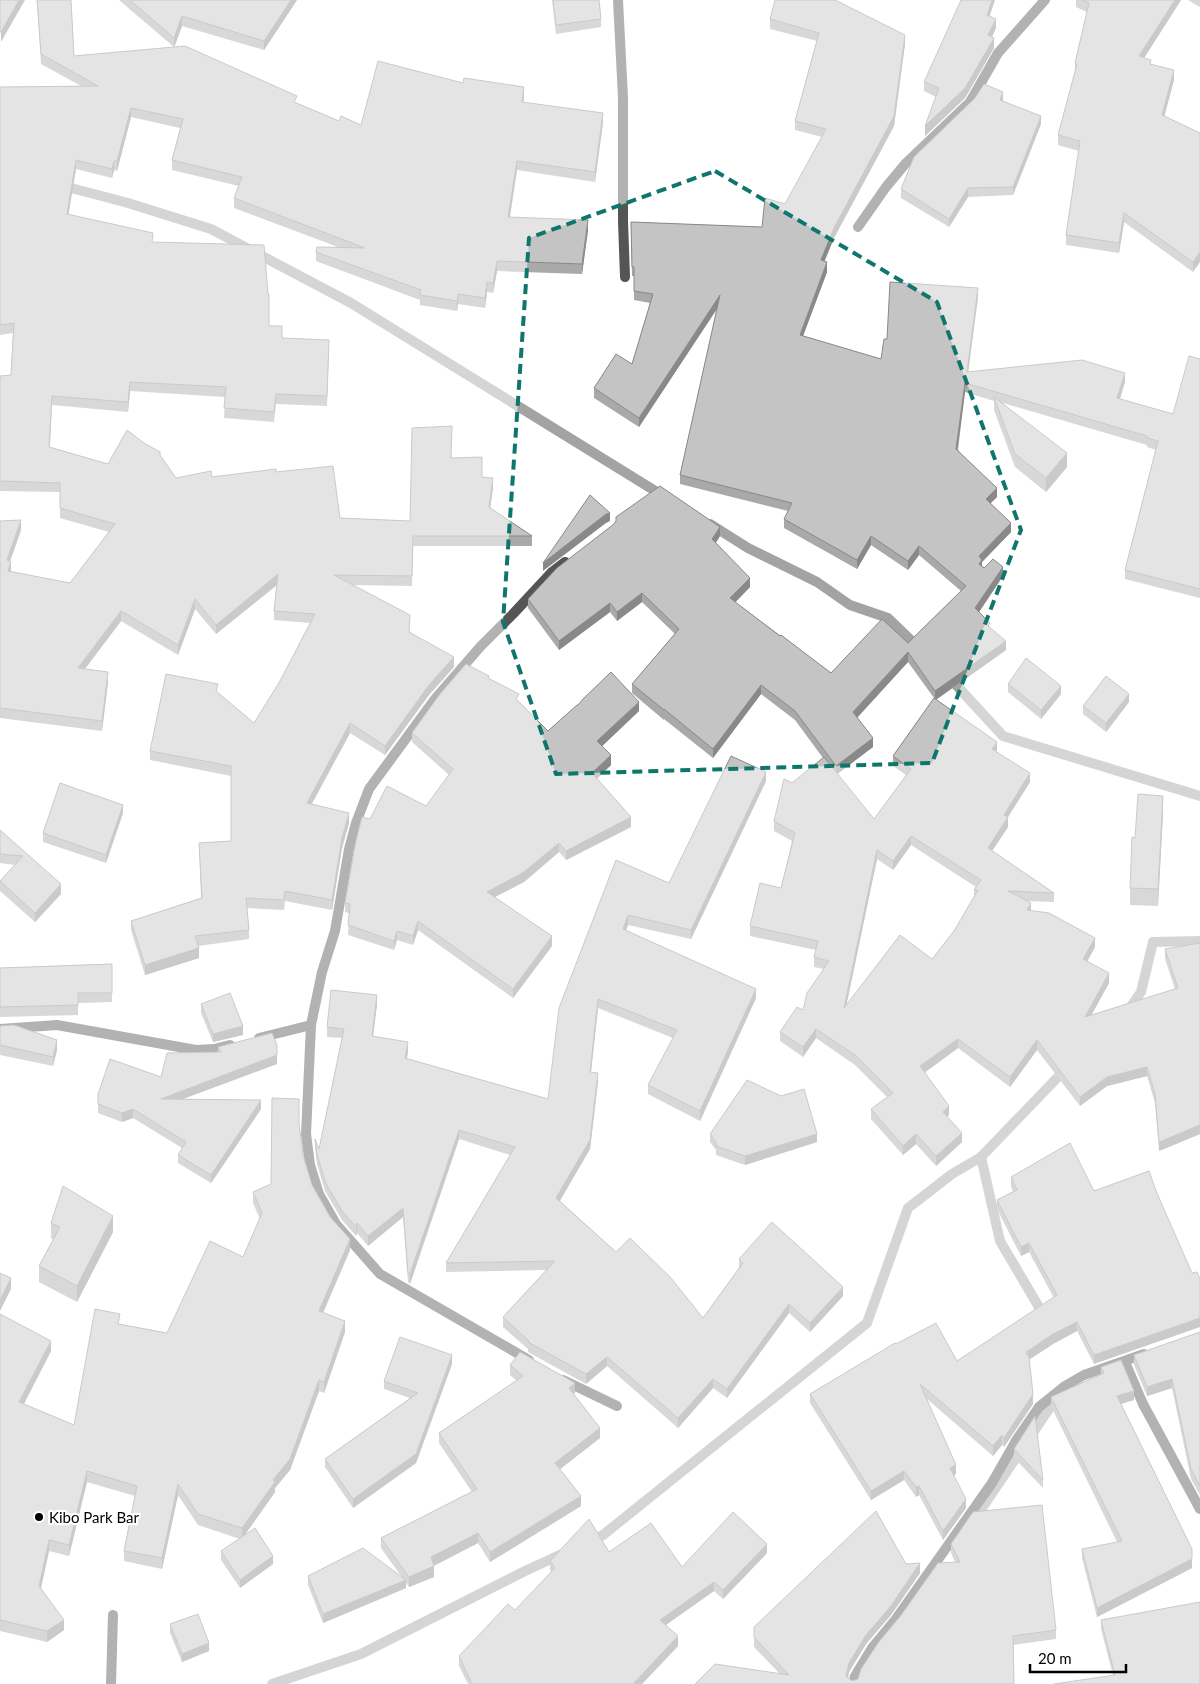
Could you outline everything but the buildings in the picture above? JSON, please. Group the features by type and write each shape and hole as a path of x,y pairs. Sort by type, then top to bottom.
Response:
{"street":[{"path":"618,0 623,98 625,277"},
{"path":"858,227 886,187 906,163 970,102 998,53 1045,0"},
{"path":"539,1366 380,1274 336,1224 319,1194 309,1157 306,1134 312,1024 322,972 335,931 354,832 369,790 435,698 480,647 552,572 574,555"},
{"path":"0,1029 57,1026 196,1050 214,1049 312,1024"},
{"path":"853,1684 855,1676 872,1648 896,1619 986,1492 1017,1439 1039,1407 1065,1386 1084,1375 1150,1352"},
{"path":"1125,1362 1143,1404 1200,1509"},
{"path":"554,1375 617,1406"},
{"path":"111,1684 113,1615"}],"highlighted area":[{"path":"715,171 937,302 1021,530 932,763 556,774 503,622 529,238"}],"waterway":[{"path":"60,185 128,203 211,229 351,303 665,497"},
{"path":"710,524 748,548 817,582 850,605 888,618 920,649"},
{"path":"947,675 1003,736 1200,796"},
{"path":"1127,1012 1141,992 1153,942 1200,941"},
{"path":"589,1542 603,1535 867,1323 908,1208 952,1174 981,1157 1067,1070"},
{"path":"981,1157 1000,1241 1046,1319"},
{"path":"972,1523 1051,1406"},
{"path":"272,1684 361,1654 564,1553"}],"place":[{"name":"Kibo Park Bar","path":"39,1517"}]}
